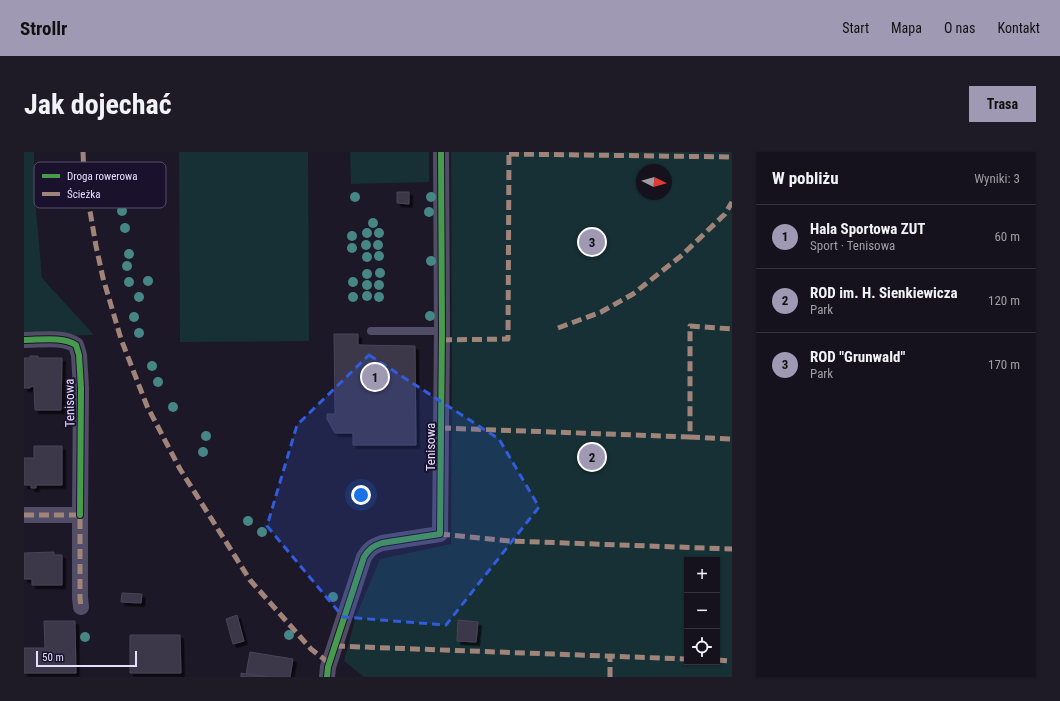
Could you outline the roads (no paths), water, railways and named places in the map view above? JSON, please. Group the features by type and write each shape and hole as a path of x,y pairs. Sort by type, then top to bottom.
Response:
{"street":[{"name":"Tenisowa","path":"327,677 328,667 364,557 368,550 382,543 440,534 442,331 441,152"},
{"name":"Tenisowa","path":"24,340 66,340 76,345 79,355 81,388 81,608"},
{"path":"24,515 80,515"}],"lane":[{"path":"371,331 442,331"}],"place":[{"name":"ROD \"Grunwald\"","path":"592,242"},
{"name":"Hala Sportowa ZUT","path":"375,377"},
{"name":"ROD im. H. Sienkiewicza","path":"592,457"}]}
